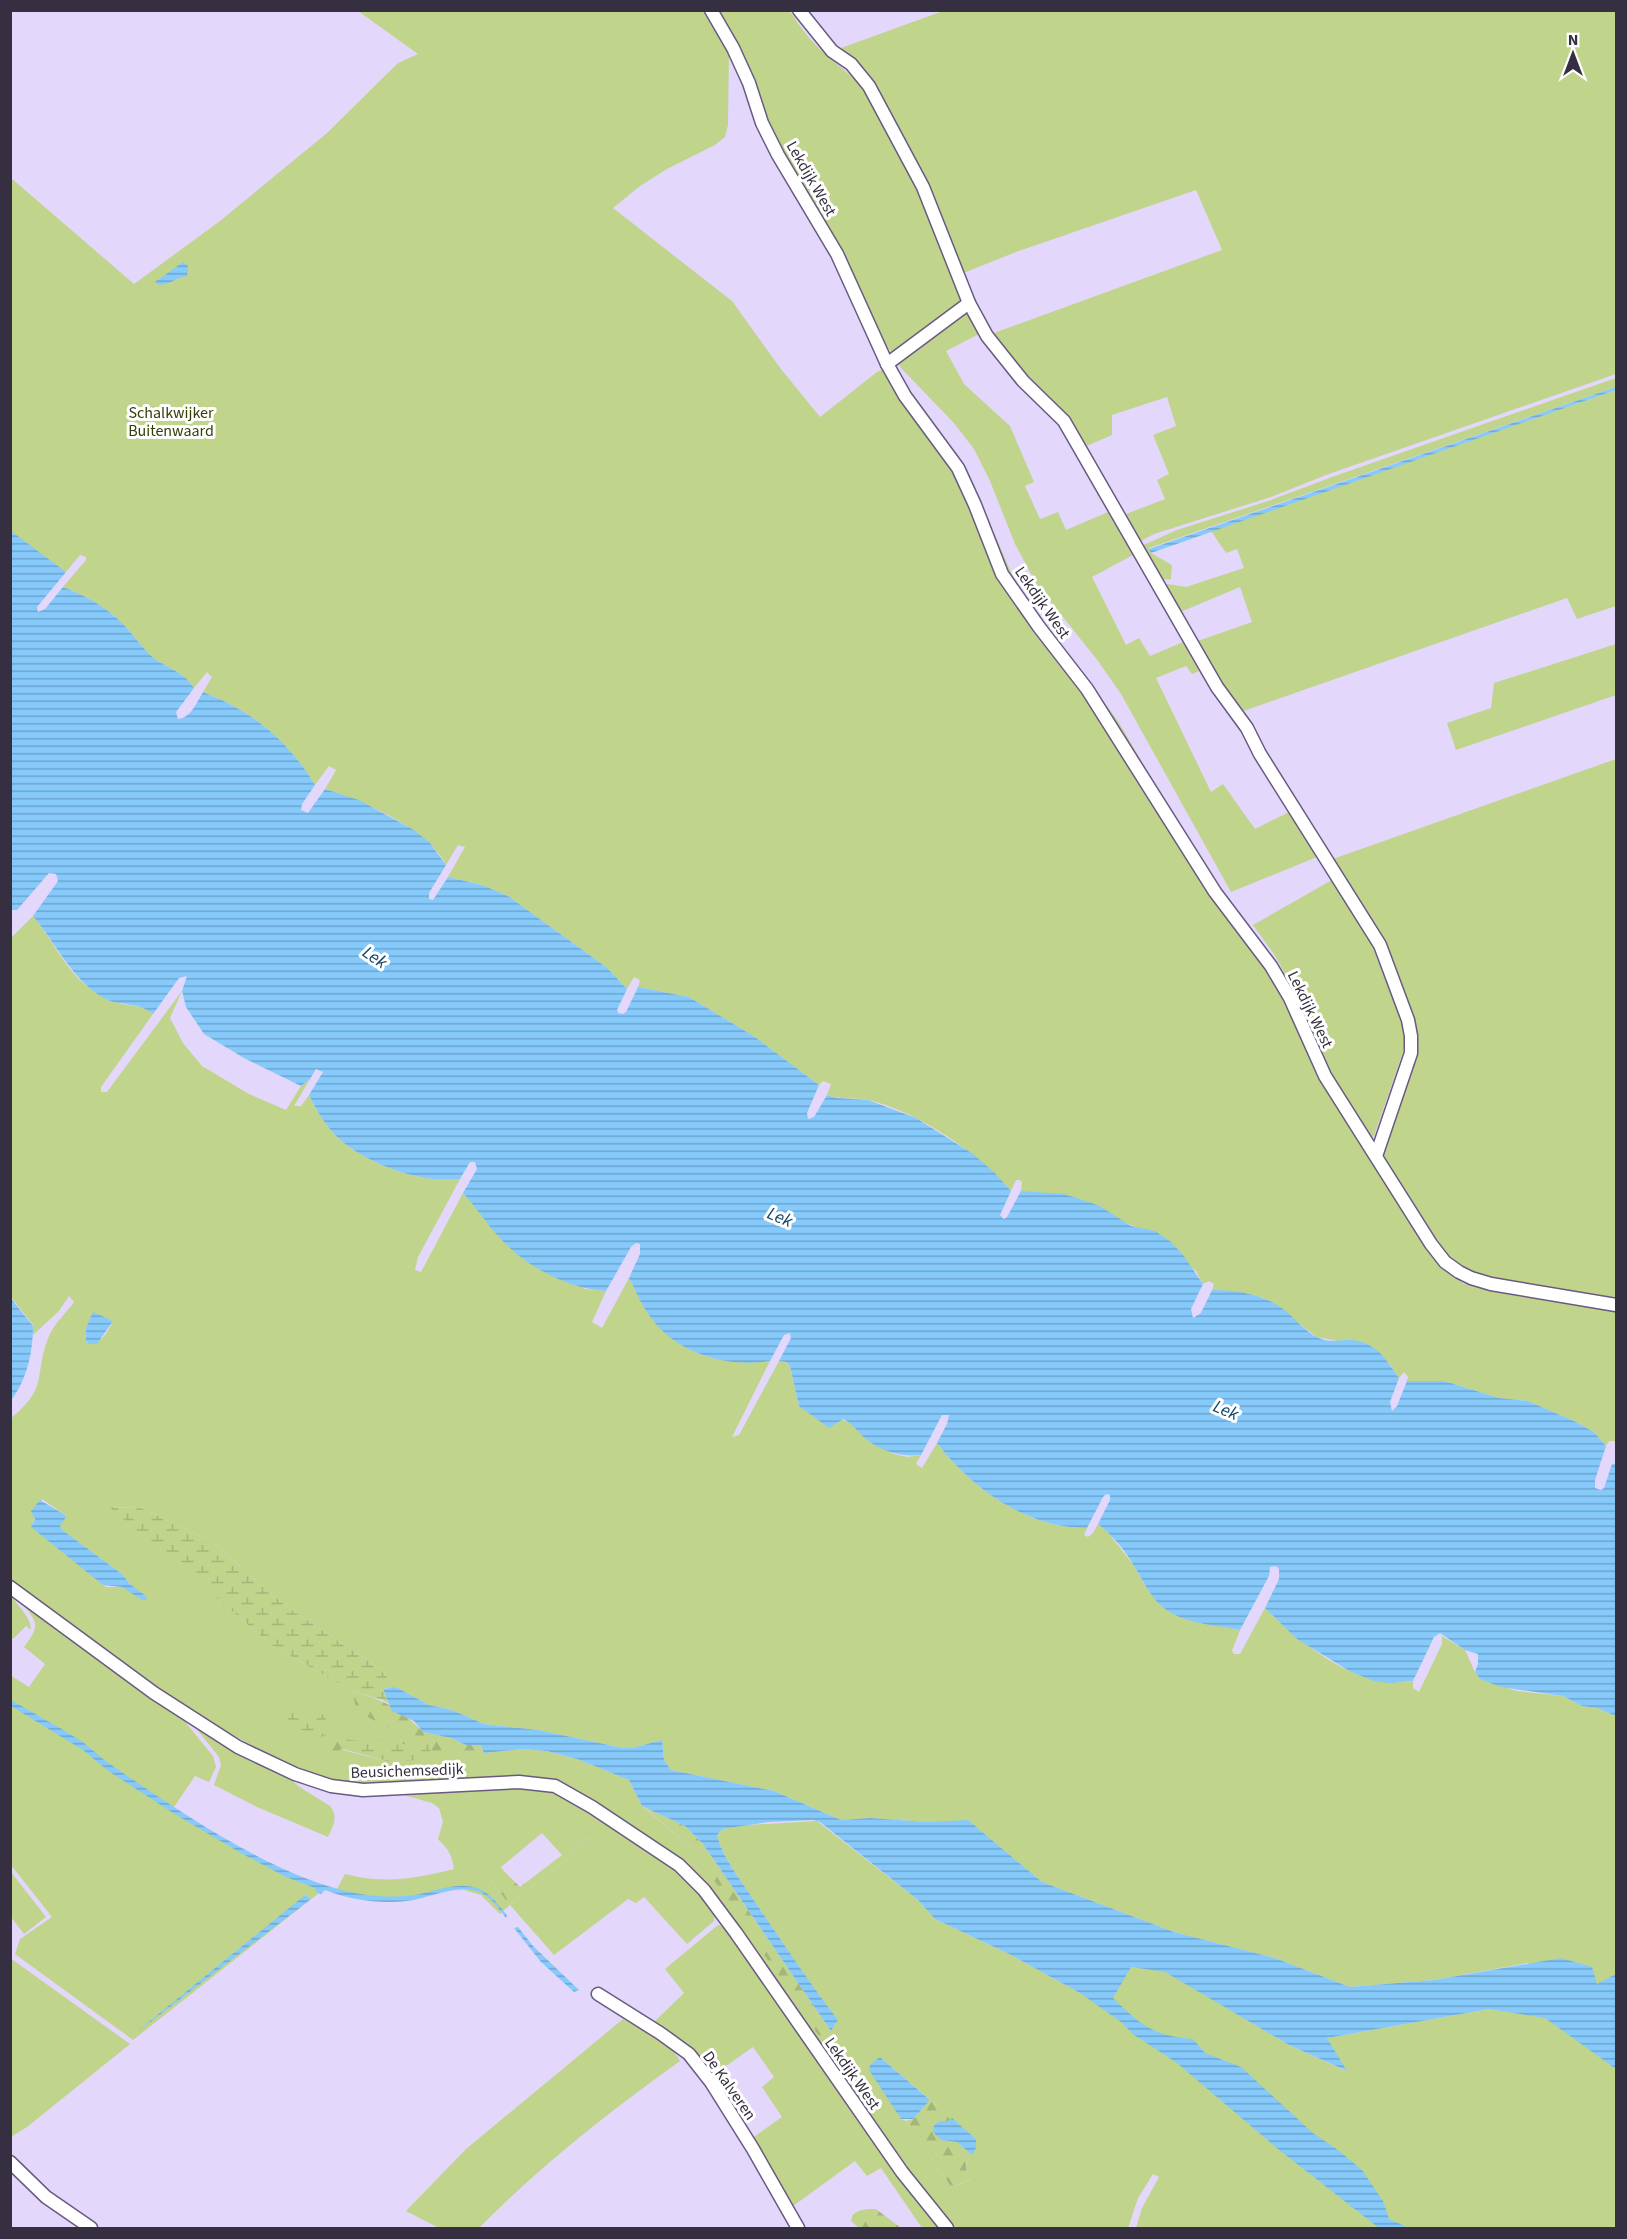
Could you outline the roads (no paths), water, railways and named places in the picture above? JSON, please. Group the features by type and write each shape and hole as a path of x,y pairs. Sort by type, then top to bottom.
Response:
{"street":[{"name":"Lekdijk West","path":"711,10 737,56 749,83 762,123 778,155 837,254 887,363 905,396 958,468 1002,574 1087,689 1215,892 1271,966 1290,998 1325,1076 1431,1244 1445,1262 1459,1272 1491,1284 1617,1305"},
{"path":"799,10 832,51 851,64 868,86 889,120 923,187 969,303 987,336 1023,381 1064,421 1217,687 1246,728 1380,945 1408,1020 1411,1053 1376,1156"},
{"path":"887,363 969,303"},
{"name":"Beusichemsedijk","path":"10,1587 154,1693 238,1747 295,1774 331,1786 363,1790 519,1782 555,1786 583,1801 679,1865 704,1890 736,1933"},
{"name":"Lekdijk West","path":"736,1933 902,2172 947,2229"},
{"name":"De Kalveren","path":"598,1994 689,2054 711,2082 753,2149 798,2229"},
{"path":"10,2163 46,2197 91,2229"}],"water":[{"path":"183,262 188,266 187,276 161,285 155,282"},
{"path":"1616,387 1616,390 1151,553 1149,549"},
{"name":"Lek","path":"11,531 66,572 37,607 38,612 45,609 63,587 104,608 126,627 150,655 180,674 194,688 176,712 178,719 190,713 203,692 253,718 281,741 315,785 302,804 301,810 308,813 325,789 359,800 414,830 430,843 446,865 429,893 429,899 433,900 448,877 482,885 508,896 606,967 627,989 617,1010 618,1013 626,1012 638,987 689,997 755,1037 819,1085 807,1113 808,1119 814,1117 827,1095 868,1100 916,1118 973,1154 1011,1191 1000,1215 1004,1219 1021,1191 1063,1194 1100,1206 1131,1226 1155,1231 1171,1242 1183,1255 1203,1284 1191,1309 1193,1318 1201,1313 1212,1290 1240,1292 1258,1296 1275,1304 1309,1332 1322,1339 1355,1340 1371,1346 1383,1356 1399,1378 1390,1402 1392,1411 1397,1406 1407,1381 1444,1381 1499,1398 1528,1401 1594,1432 1606,1446 1595,1480 1595,1488 1601,1490 1604,1488 1612,1464 1616,1464 1616,1716 1597,1708 1582,1706 1563,1696 1501,1687 1480,1679 1475,1672 1478,1654 1465,1650 1440,1633 1434,1637 1413,1681 1390,1683 1374,1681 1351,1672 1297,1639 1265,1608 1279,1579 1279,1569 1276,1566 1270,1567 1269,1576 1240,1630 1176,1615 1157,1602 1123,1549 1098,1524 1110,1500 1110,1495 1106,1494 1103,1497 1087,1528 1043,1521 1003,1503 967,1476 951,1460 937,1443 949,1415 942,1415 921,1455 886,1451 867,1440 843,1419 829,1428 799,1406 790,1366 786,1362 779,1361 791,1338 790,1333 784,1335 770,1361 754,1363 721,1360 690,1350 663,1331 652,1319 629,1278 640,1254 640,1244 636,1243 631,1247 606,1291 562,1281 534,1266 510,1248 463,1193 477,1169 475,1162 470,1162 460,1179 445,1180 395,1170 379,1164 350,1147 329,1128 309,1095 323,1072 316,1069 310,1079 301,1086 244,1058 204,1034 186,1007 182,991 187,976 179,978 153,1014 141,1007 108,1000 91,989 72,970 33,916 58,881 56,874 49,873 17,910 11,910"},
{"path":"10,1297 33,1326 28,1365 21,1384 11,1400"},
{"path":"93,1312 113,1321 97,1344 89,1344 86,1341 86,1328"},
{"path":"40,1500 65,1515 61,1529 122,1574 130,1584 147,1597 146,1600 142,1600 122,1587 103,1585 31,1527 35,1519 31,1511"},
{"path":"396,1687 429,1705 452,1710 484,1724 538,1730 623,1748 632,1748 662,1740 664,1760 671,1770 774,1791 841,1820 870,1818 927,1822 968,1820 1042,1882 1174,1932 1275,1958 1350,1987 1434,1980 1561,1958 1592,1967 1597,1984 1616,1974 1616,2069 1545,2018 1489,2009 1327,2038 1347,2071 1289,2045 1165,1972 1131,1967 1113,1998 1148,2028 1168,2035 1193,2039 1205,2053 1241,2067 1313,2133 1362,2170 1383,2201 1389,2219 1409,2228 1379,2228 1278,2149 1177,2063 1134,2035 1121,2022 1080,1993 1009,1954 935,1919 918,1900 820,1822 813,1820 769,1822 722,1829 717,1835 719,1843 732,1868 838,2020 831,2031 703,1844 685,1826 642,1806 629,1780 577,1759 547,1751 523,1749 484,1753 481,1745 466,1745 451,1738 423,1732 414,1721 392,1711 383,1689"},
{"path":"11,1700 82,1742 106,1761 191,1818 279,1867 338,1889 371,1895 396,1897 459,1886 477,1888 494,1900 507,1915 506,1918 488,1897 471,1890 453,1890 397,1902 355,1899 325,1890 321,1894 316,1892 315,1888 286,1877 173,1813 107,1770 83,1750 11,1706"},
{"path":"305,1895 311,1899 136,2033 150,2021"},
{"path":"518,1927 533,1946 579,1990 574,1992 541,1962 514,1928"},
{"path":"880,2057 930,2100 913,2119 901,2119 869,2070 870,2065"},
{"path":"952,2118 976,2139 976,2148 972,2155 957,2142 941,2140 933,2132 934,2125"}],"park label":[{"name":"Schalkwijker Buitenwaard","path":"171,421"}]}
